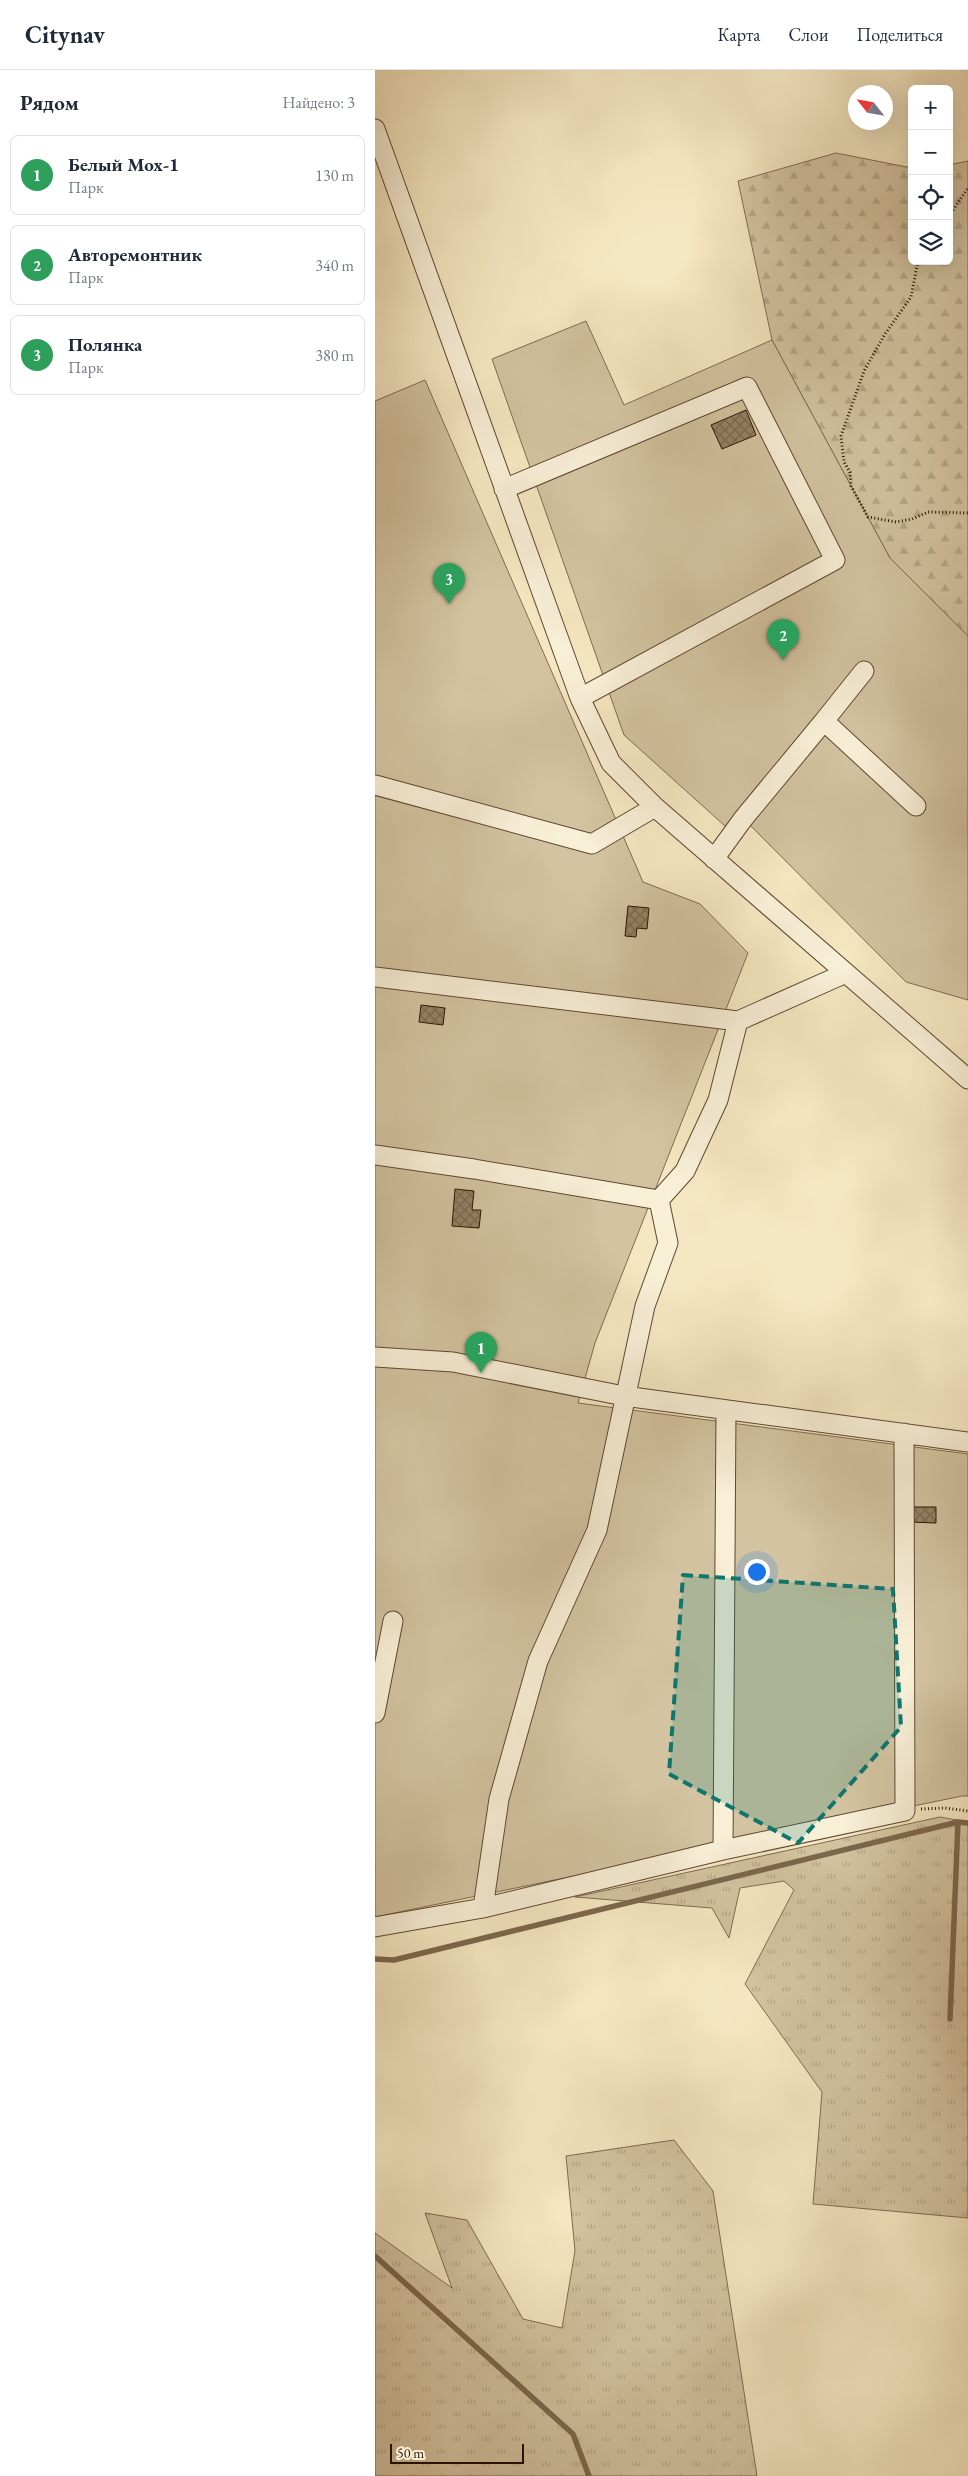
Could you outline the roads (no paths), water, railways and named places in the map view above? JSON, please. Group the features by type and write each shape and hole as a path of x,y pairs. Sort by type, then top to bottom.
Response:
{"street":[{"path":"375,129 503,489 580,698 611,763 655,807 968,1079"},
{"path":"503,489 747,386 835,560 580,698"},
{"path":"714,859 743,819 864,671"},
{"path":"824,721 917,806"},
{"path":"375,786 592,844 655,807"},
{"path":"375,977 738,1022 846,973"},
{"path":"659,1200 685,1171 718,1100 738,1022"},
{"path":"375,1155 475,1169 659,1200"},
{"path":"483,1908 499,1799 538,1661 597,1530 624,1396 645,1306 668,1243 659,1200"},
{"path":"375,1357 453,1362 624,1396 968,1442"},
{"path":"723,1850 726,1410"},
{"path":"375,1927 483,1908 723,1850 905,1810 903,1433"},
{"path":"375,1714 393,1621"}],"waterway":[{"path":"375,1959 394,1960 958,1822 968,1823"},
{"path":"950,2019 958,1822"},
{"path":"375,2256 573,2434 589,2476"}],"place":[{"name":"Полянка","path":"449,604"},
{"name":"Авторемонтник","path":"783,660"},
{"name":"Белый Мох-1","path":"481,1373"}]}
